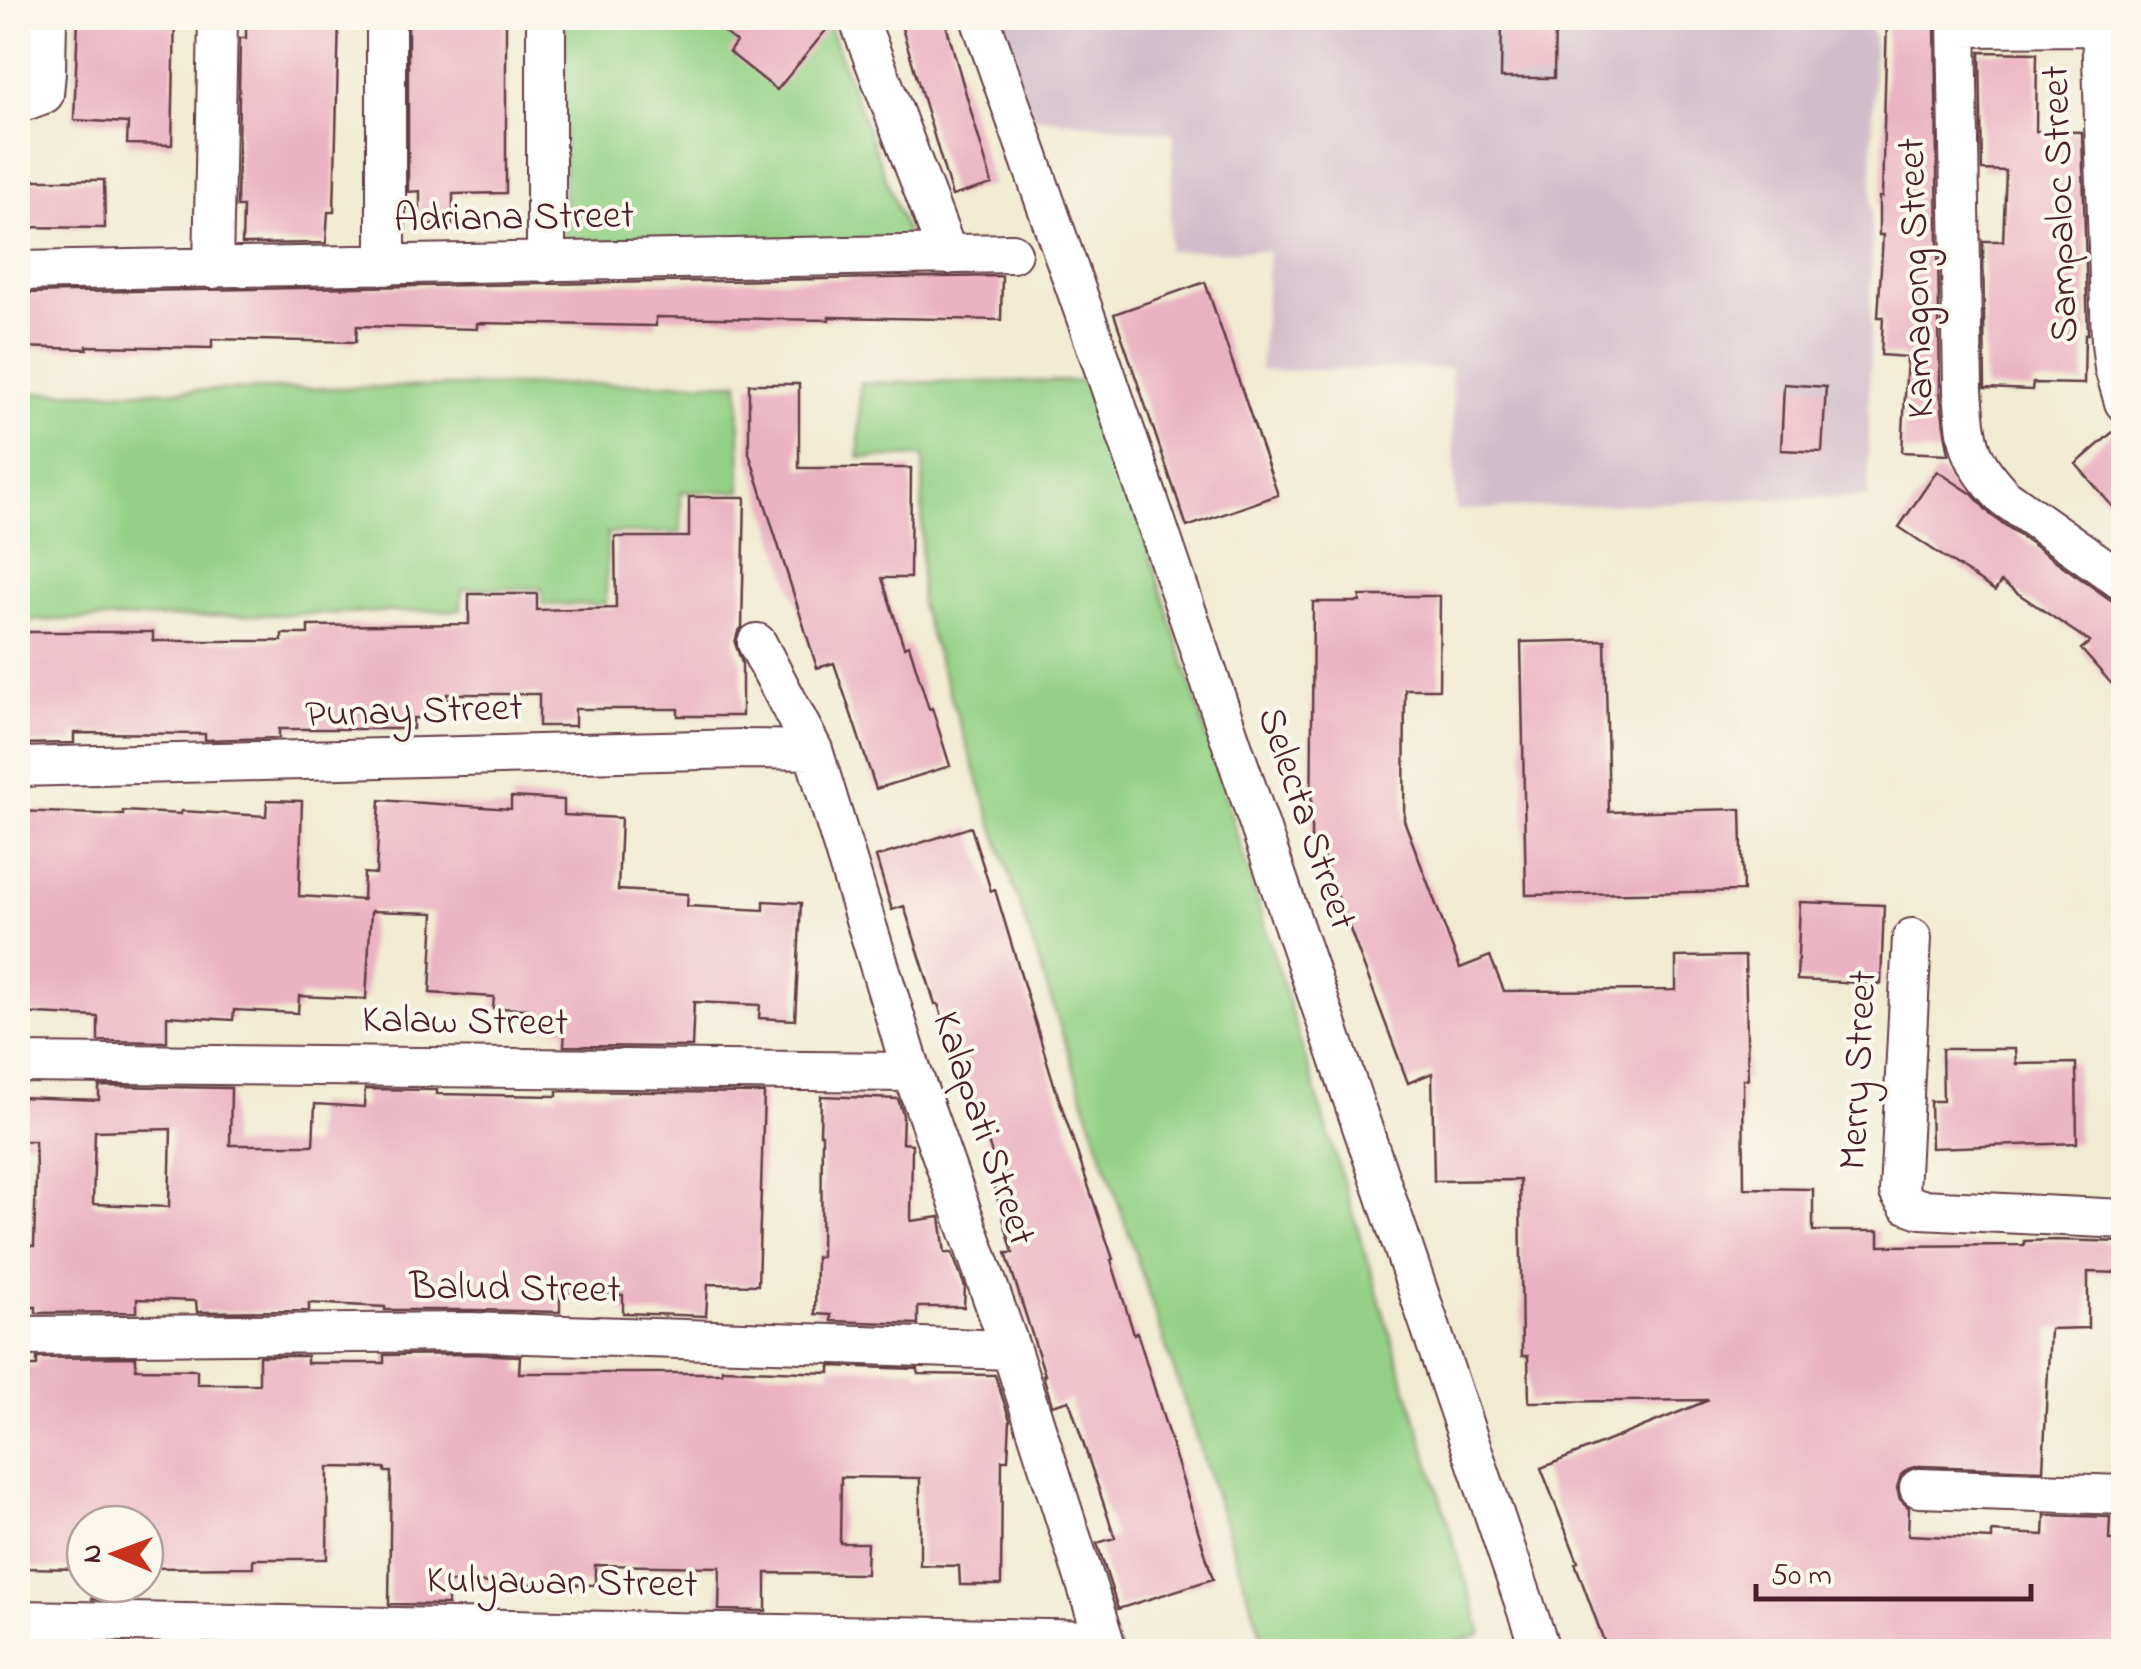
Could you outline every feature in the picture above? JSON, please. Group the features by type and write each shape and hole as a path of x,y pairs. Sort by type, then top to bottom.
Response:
{"street":[{"path":"30,97 46,72 47,18"},
{"path":"213,269 218,18"},
{"path":"386,18 386,266"},
{"path":"546,18 546,263"},
{"path":"858,18 948,255"},
{"name":"Selecta Street","path":"980,18 1115,400 1541,1652"},
{"name":"Sampaloc Street","path":"1957,22 2101,26 2111,343 2124,402"},
{"name":"Kamagong Street","path":"1957,22 1964,390 1966,428 1973,457 2004,498 2124,582"},
{"name":"Adriana Street","path":"18,271 1012,254"},
{"name":"Kalapati Street","path":"756,644 813,750 912,1072 1011,1350 1106,1646"},
{"name":"Punay Street","path":"18,768 813,750"},
{"name":"Merry Street","path":"1912,938 1899,1192 1907,1204 1921,1209 2124,1219"},
{"name":"Kalaw Street","path":"18,1063 912,1072"},
{"name":"Balud Street","path":"18,1336 471,1332 1011,1350"},
{"path":"1919,1488 2124,1494"},
{"name":"Kulyawan Street","path":"18,1620 553,1640 1106,1646"}],"shaded area":[{"path":"993,18 1868,18 1874,38 1868,497 1456,510 1451,368 1260,371 1269,251 1168,251 1174,133 1032,117"}],"green space":[{"path":"565,18 826,18 910,243 563,256"},
{"path":"1093,381 1175,633 1482,1634 1425,1651 1267,1651 920,604 924,456 859,458 860,383"},
{"path":"739,382 741,491 681,492 681,533 607,533 606,604 543,605 542,588 462,589 461,610 18,621 18,393"}],"building":[{"path":"78,18 175,18 172,145 127,144 128,123 74,120"},
{"path":"246,18 339,18 334,212 328,212 326,243 242,244 243,207 237,207 240,38 246,38"},
{"path":"408,18 506,18 506,193 453,194 453,225 420,225 420,191 408,192"},
{"path":"706,18 836,18 777,90 729,52 736,42"},
{"path":"899,18 944,18 992,184 952,196"},
{"path":"1502,18 1555,18 1554,78 1501,78"},
{"path":"1887,18 1935,18 1940,390 1949,454 1902,452 1907,357 1881,355 1883,317 1878,317 1883,235 1879,235 1879,197"},
{"path":"1980,52 2037,53 2036,131 2082,132 2088,334 2084,384 2033,383 2032,390 1985,388 1983,241 2003,241 2006,171 1982,170"},
{"path":"18,180 104,180 105,228 18,227"},
{"path":"1002,276 1001,320 656,317 656,326 357,326 356,342 212,339 212,348 18,347 18,293"},
{"path":"1205,282 1278,495 1187,527 1114,314"},
{"path":"749,384 799,384 799,468 911,468 910,578 882,578 950,766 876,789 834,663 817,668 749,453"},
{"path":"1784,384 1826,387 1822,452 1781,450"},
{"path":"2124,424 2124,520 2076,464"},
{"path":"1937,471 1972,494 1991,515 2111,600 2124,604 2124,698 2081,649 2090,642 2001,582 1995,591 1899,527"},
{"path":"689,497 745,497 742,627 735,643 742,663 742,716 678,716 678,709 575,709 575,726 539,726 539,694 447,694 447,718 413,718 413,729 279,729 279,738 205,740 205,734 74,733 74,743 18,744 18,632 153,632 153,641 282,641 282,634 308,634 308,626 469,624 469,594 537,594 537,610 616,608 615,537 689,537"},
{"path":"1360,596 1440,596 1439,689 1405,689 1404,820 1460,968 1490,956 1504,991 1676,990 1676,957 1745,956 1748,1079 1743,1079 1744,1188 1813,1189 1813,1231 1879,1231 1879,1246 2024,1245 2024,1241 2056,1240 2124,1242 2124,1273 2088,1272 2088,1328 2050,1329 2043,1470 1919,1466 1901,1475 1897,1488 1900,1499 1909,1508 1908,1535 1992,1539 1992,1532 2044,1535 2045,1515 2110,1517 2109,1540 2124,1540 2124,1652 1927,1652 1927,1646 1796,1645 1799,1652 1608,1652 1541,1468 1709,1400 1529,1402 1528,1356 1522,1356 1520,1180 1434,1181 1432,1073 1408,1083 1316,839 1311,839 1313,602 1360,602"},
{"path":"1605,640 1609,812 1741,809 1743,891 1526,895 1521,642"},
{"path":"511,797 564,800 564,815 621,818 618,890 688,894 687,906 764,910 764,901 801,903 795,1020 759,1018 760,1005 694,1002 692,1047 564,1046 565,1029 527,1027 528,1009 493,1008 494,997 430,993 434,913 371,911 366,999 299,996 298,1013 234,1010 233,1020 167,1016 167,1042 98,1041 98,1017 18,1013 18,811 123,815 123,811 181,811 266,816 267,800 302,801 299,896 363,900 364,873 376,874 380,800 511,809"},
{"path":"971,827 991,891 995,890 1213,1579 1118,1609 1097,1543 1115,1538 1069,1400 1052,1405 1006,1253 1013,1253 989,1169 996,1167 975,1100 969,1102 904,906 892,910 876,857"},
{"path":"1800,902 1884,905 1881,984 1797,980"},
{"path":"1942,1049 2015,1049 2016,1064 2076,1063 2077,1143 1931,1148 1930,1101 1943,1101"},
{"path":"99,1086 231,1088 230,1145 313,1145 315,1104 364,1107 365,1089 557,1096 557,1091 764,1093 758,1285 708,1284 706,1316 623,1313 623,1295 560,1293 560,1312 385,1310 309,1303 309,1311 197,1312 196,1301 137,1299 137,1312 36,1313 36,1307 18,1307 18,1245 34,1246 36,1171 35,1141 18,1141 18,1097 99,1100","holes":["171,1129 169,1207 93,1204 95,1131"]},
{"path":"821,1096 898,1099 903,1115 902,1143 912,1144 911,1221 940,1217 945,1253 952,1253 965,1287 964,1307 918,1307 918,1324 831,1321 831,1315 815,1314 816,1257 821,1257"},
{"path":"384,1355 520,1356 519,1373 722,1373 722,1369 830,1373 830,1366 918,1369 918,1374 995,1375 1010,1420 1008,1460 1002,1460 1001,1585 960,1585 959,1566 920,1565 920,1478 841,1477 840,1543 867,1543 866,1574 766,1573 766,1611 719,1610 720,1567 595,1565 595,1585 448,1582 448,1605 389,1604 391,1472 385,1472 385,1468 328,1467 327,1559 253,1559 253,1567 165,1568 165,1504 65,1504 65,1569 18,1568 18,1366 37,1366 37,1358 136,1357 136,1369 197,1370 197,1384 259,1384 259,1356 307,1356 307,1363 384,1363"},
{"path":"91,1644 125,1644 125,1652 91,1652"}]}
